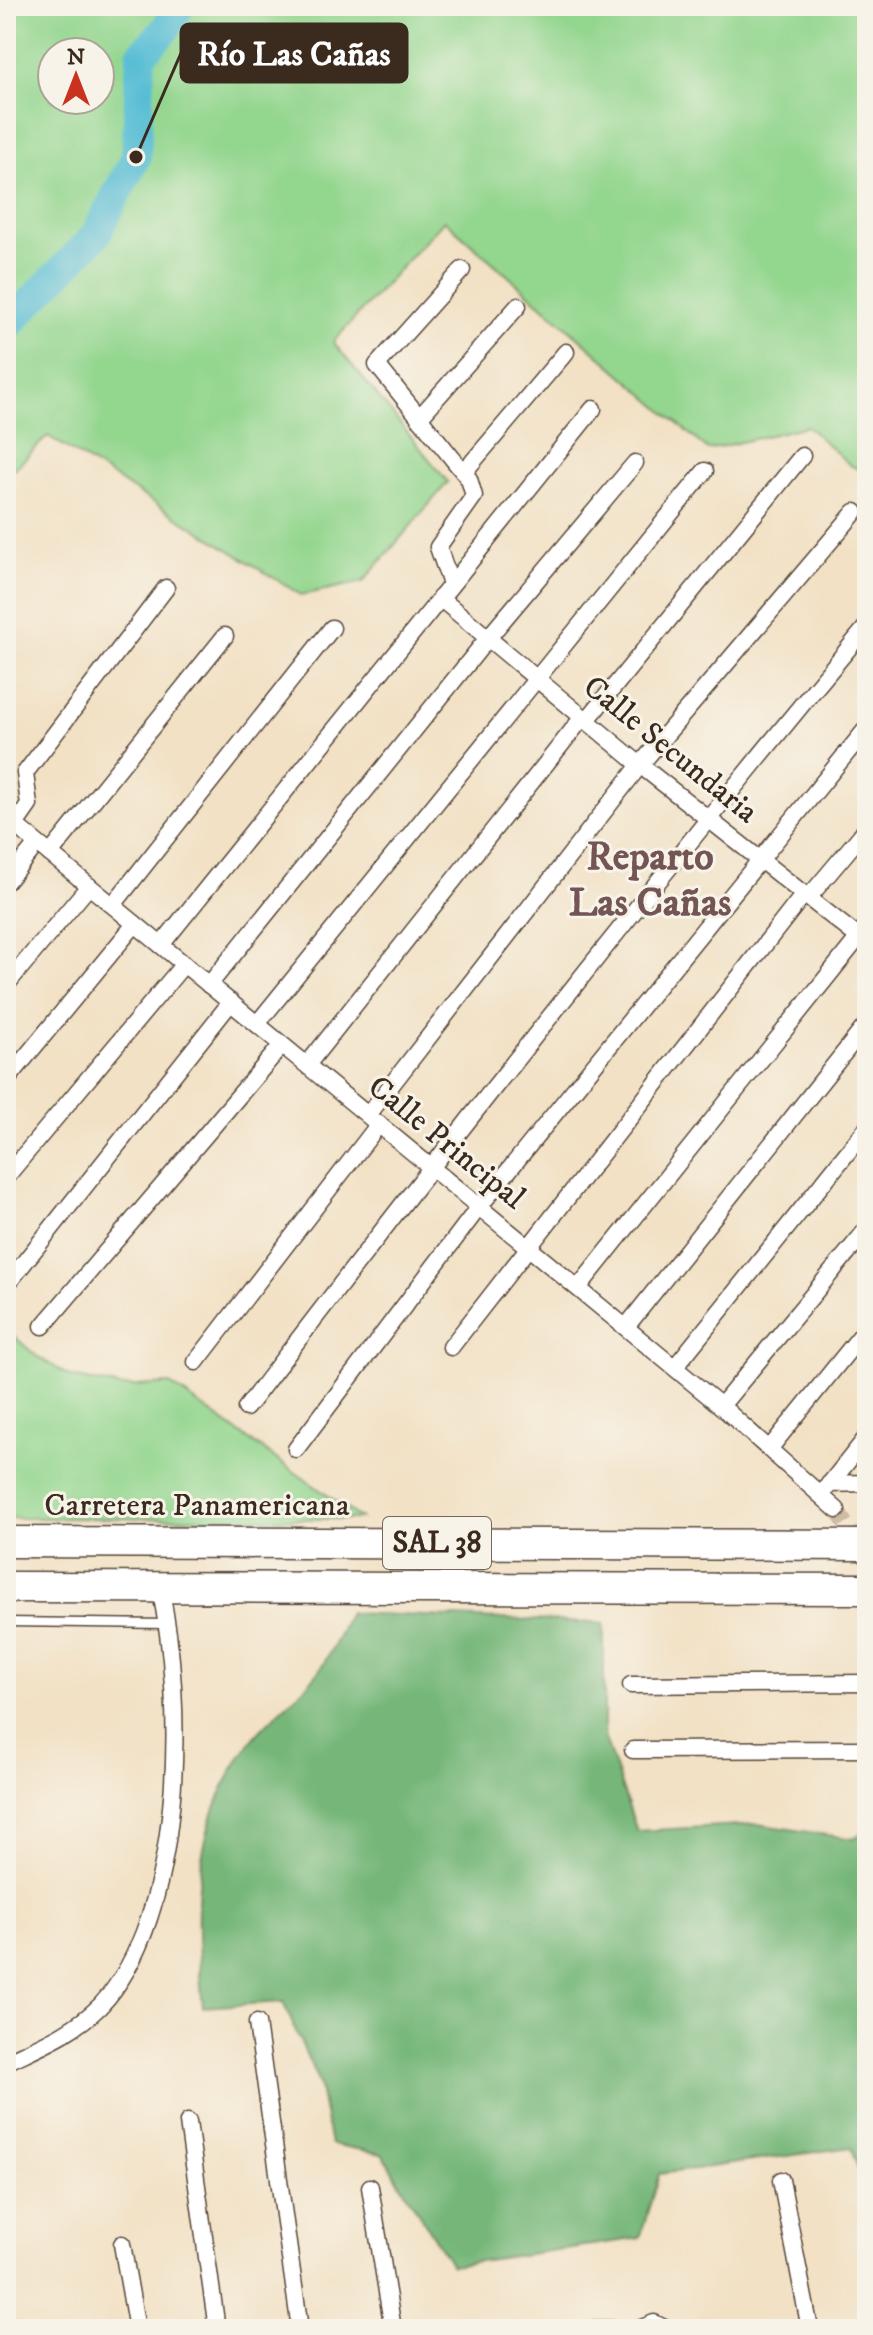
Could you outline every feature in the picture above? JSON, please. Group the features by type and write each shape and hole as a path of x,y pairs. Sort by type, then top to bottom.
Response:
{"highway":[{"name":"Carretera Panamericana","path":"6,1542 867,1545"},
{"path":"280,1543 282,1588"},
{"name":"SAL 38","path":"6,1587 867,1589"}],"street":[{"path":"446,591 438,547 474,496 464,472 377,365 462,270"},
{"path":"419,418 518,306"},
{"path":"464,472 566,352"},
{"path":"161,945 593,409"},
{"path":"307,1065 585,719 802,456"},
{"path":"209,985 488,638 635,463"},
{"path":"257,1024 535,677 705,471"},
{"path":"196,1362 640,765 855,512"},
{"name":"Calle Principal","path":"166,588 25,773 29,805 15,825 770,1448 825,1490 837,1510"},
{"name":"Calle Secundaria","path":"446,591 488,638 640,765 806,896 864,936"},
{"path":"246,1408 430,1166 708,817 867,626"},
{"path":"113,905 332,628"},
{"path":"6,882 44,849 225,636"},
{"path":"296,1449 479,1207 867,728"},
{"path":"451,1347 527,1246 806,896 867,828"},
{"path":"6,985 89,886"},
{"path":"6,1081 135,924"},
{"path":"578,1288 864,936"},
{"path":"6,1177 184,964"},
{"path":"8,1283 231,1002"},
{"path":"626,1327 867,1024"},
{"path":"43,1326 282,1045"},
{"path":"675,1367 867,1128"},
{"path":"721,1406 867,1229"},
{"path":"770,1448 867,1328"},
{"path":"825,1490 867,1437"},
{"path":"825,1490 867,1483"},
{"path":"6,2062 68,2033 101,2004 132,1956 152,1908 164,1856 175,1774 174,1670 160,1588"},
{"path":"631,1685 867,1683"},
{"path":"633,1750 867,1749"},
{"path":"257,2023 300,2329"},
{"path":"188,2122 217,2329"},
{"path":"781,2180 810,2329"},
{"path":"370,2187 393,2329"},
{"path":"122,2244 137,2329"},
{"path":"639,2329 654,2323 666,2329"}],"lane":[{"path":"6,1622 168,1624"}],"green space":[{"path":"6,6 867,6 867,474 850,465 807,426 708,450 444,220 333,342 448,482 363,582 301,595 48,436 6,477"},
{"path":"6,1329 35,1355 71,1377 121,1387 170,1384 361,1519 6,1518"},
{"path":"349,1613 604,1623 604,1736 637,1831 757,1824 854,1839 867,1828 867,2197 851,2147 659,2174 640,2238 451,2265 382,2154 331,2144 319,2083 283,2002 203,2007 198,1903 207,1836 216,1804 250,1743 323,1665"}],"waterway":[{"path":"6,327 95,236 136,157 141,55 164,31 180,6"}],"tunnel":[{"path":"837,1510 867,1560"}],"place":[{"name":"Río Las Cañas","path":"136,157"}],"district":[{"name":"Reparto Las Cañas","path":"650,881"}]}
